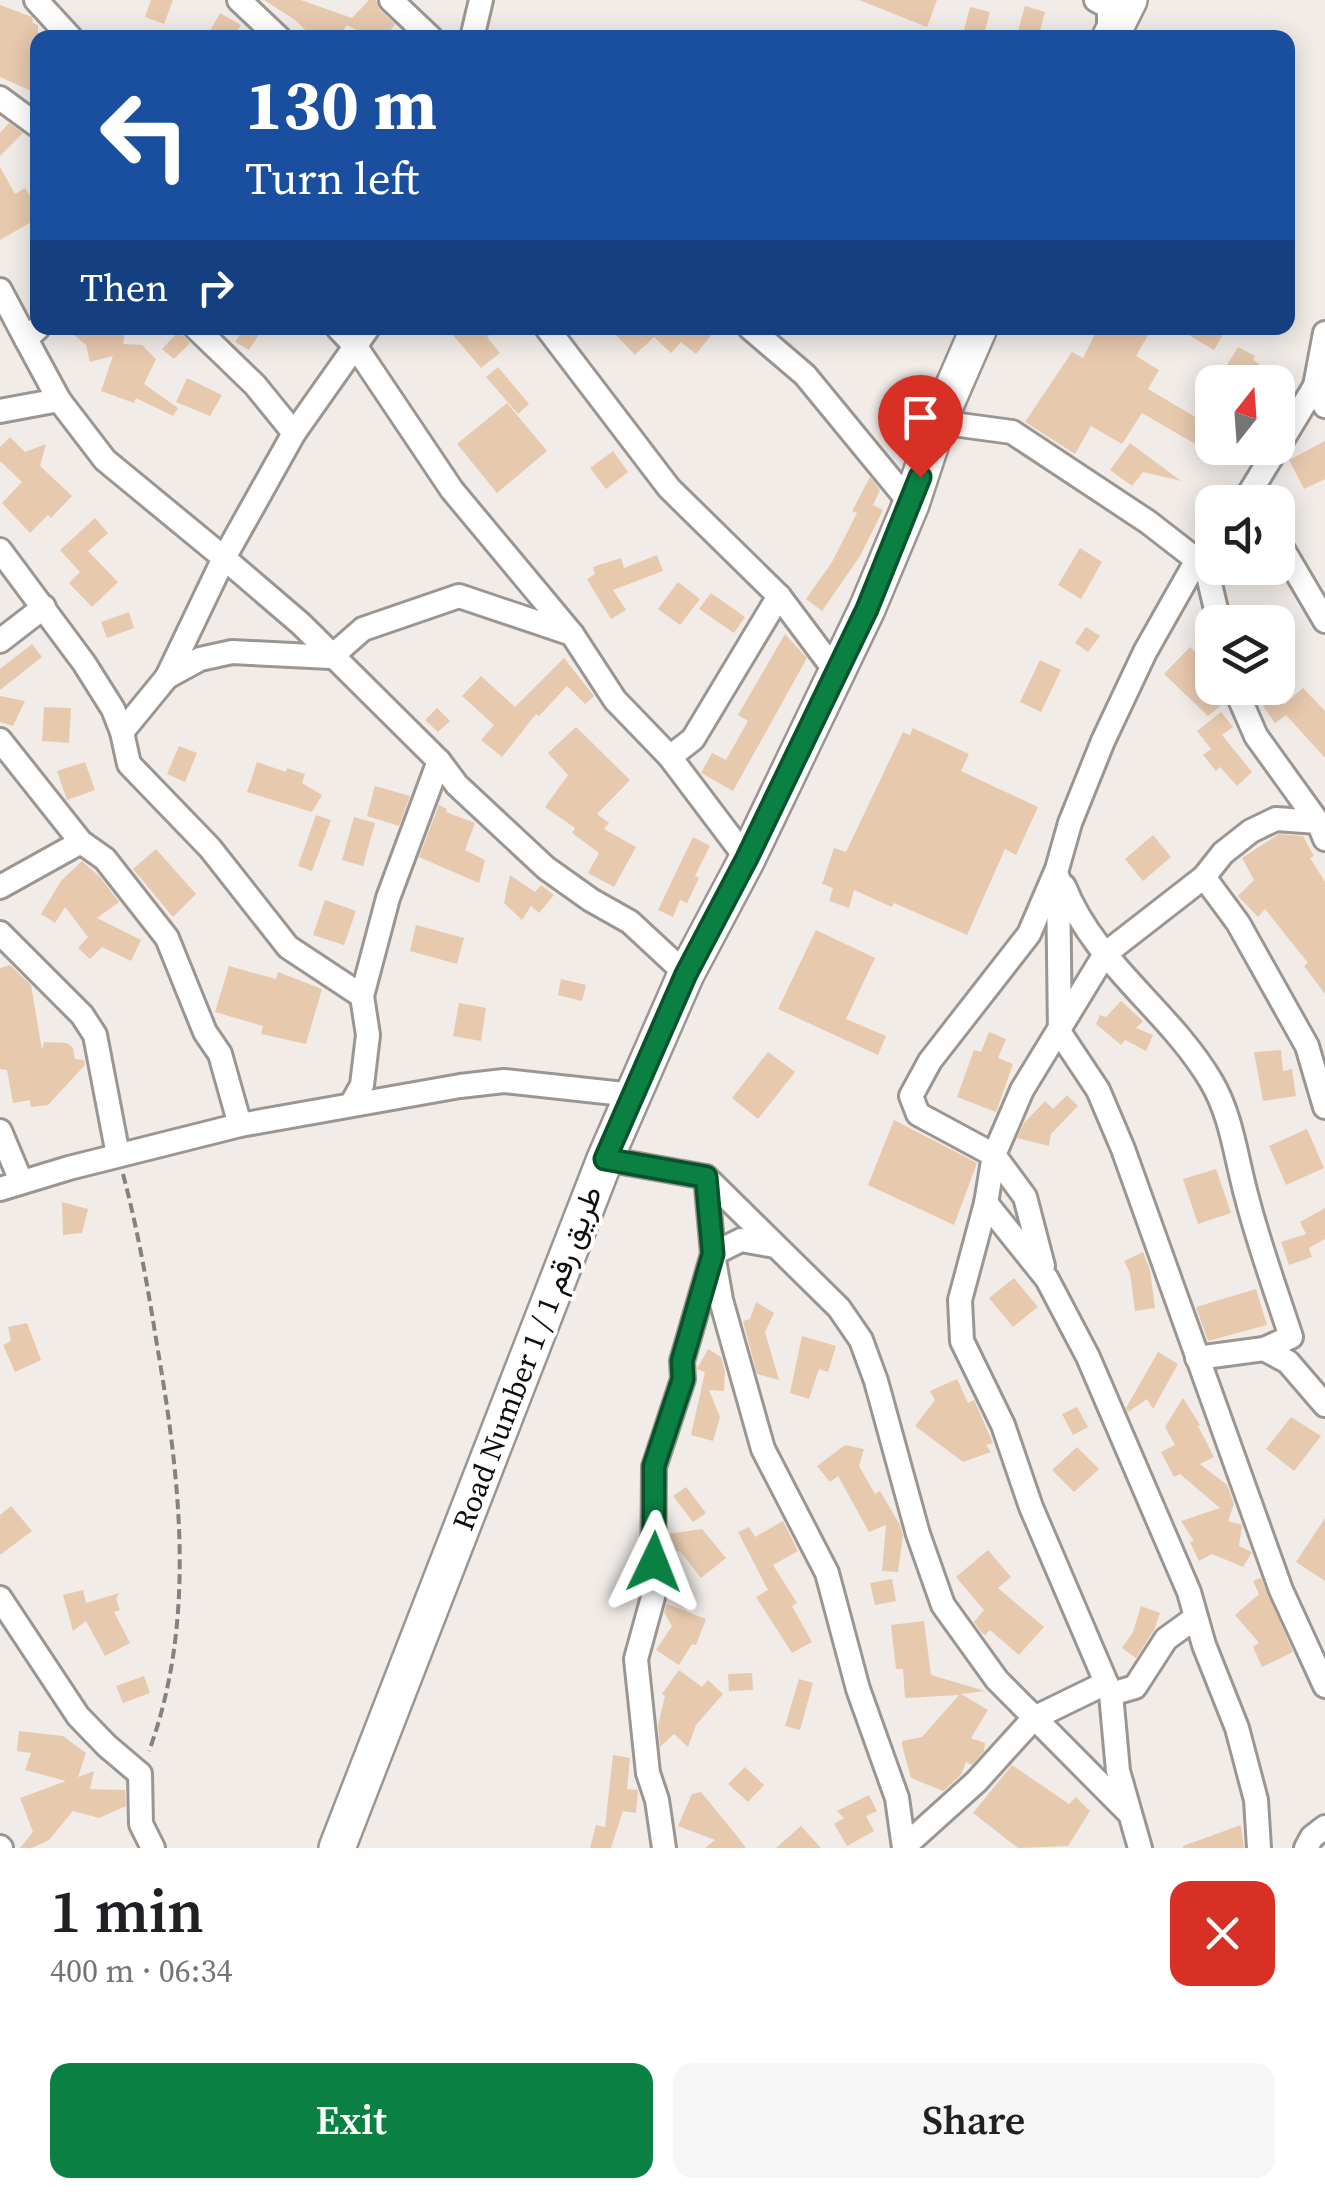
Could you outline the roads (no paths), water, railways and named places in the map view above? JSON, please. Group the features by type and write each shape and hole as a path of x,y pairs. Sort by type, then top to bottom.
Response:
{"highway":[{"path":"1113,30 1129,0"},
{"name":"Road Number 1 / طريق رقم 1","path":"336,1848 605,1159 686,974 747,858 836,672 911,504 938,422 976,335"}],"street":[{"path":"36,0 64,30"},
{"path":"239,0 270,30"},
{"path":"391,0 423,30"},
{"path":"474,30 480,0"},
{"path":"1096,0 1108,6 1109,30"},
{"path":"0,98 30,120"},
{"path":"0,290 30,330"},
{"path":"1295,426 1320,396 1325,333"},
{"path":"33,335 59,400 105,460 301,624 439,761 457,785 546,868 630,922 686,974"},
{"path":"203,335 255,385 294,433"},
{"path":"551,335 669,488 779,596 836,672"},
{"path":"758,335 805,375 911,504"},
{"path":"122,732 167,677 224,558 294,433 362,337 452,490 572,634 615,700 670,758 747,858"},
{"path":"0,411 59,400"},
{"path":"938,422 1012,432 1195,554"},
{"path":"0,550 100,688 122,732 129,764 210,848 288,947 362,996"},
{"path":"1295,571 1325,622"},
{"path":"1046,1279 1025,1197 994,1155 918,1114 911,1096 940,1047 1029,934 1103,740 1145,652 1195,576"},
{"path":"167,677 200,659 232,652 331,657 362,629 459,596 572,634"},
{"path":"670,758 693,740 779,596"},
{"path":"0,641 44,607"},
{"path":"1242,705 1256,736 1321,831"},
{"path":"0,740 82,842 104,859 166,938 205,1032 220,1054 240,1125"},
{"path":"352,1103 362,1085 368,1035 362,996 388,898 439,761"},
{"path":"1140,1848 1118,1771 1108,1689 1003,1425 962,1341 960,1300 986,1203 994,1155 1022,1090 1105,954 1204,877 1222,853 1250,830 1276,818 1321,831"},
{"path":"0,888 82,842"},
{"path":"1057,869 1077,919 1158,1009 1196,1059 1226,1111 1248,1202 1292,1337 1264,1349 1197,1358"},
{"path":"1057,869 1060,1032 1098,1090 1123,1149 1281,1590 1325,1686"},
{"path":"1204,877 1238,923 1308,1046 1325,1108"},
{"path":"0,933 82,1015 94,1035 118,1155"},
{"path":"0,1131 11,1185 240,1125 352,1103 504,1081 633,1095"},
{"path":"605,1159 706,1177 840,1308 860,1340 876,1381 918,1534 943,1605 996,1680 1129,1813"},
{"path":"706,1177 721,1300 763,1449 827,1573 858,1688 897,1798 904,1847"},
{"path":"986,1203 1046,1279 1088,1357 1188,1592 1237,1728 1256,1800 1258,1848"},
{"path":"664,1848 648,1772 636,1659 652,1597 654,1466 683,1379 682,1361 713,1254 741,1240 775,1246"},
{"path":"1264,1349 1288,1362 1325,1405"},
{"path":"0,1598 78,1716 140,1774 141,1824 153,1848"},
{"path":"904,1847 978,1781 1034,1718 1108,1689 1135,1687 1166,1639 1195,1618"},
{"path":"1306,1848 1312,1836 1325,1827"}]}
